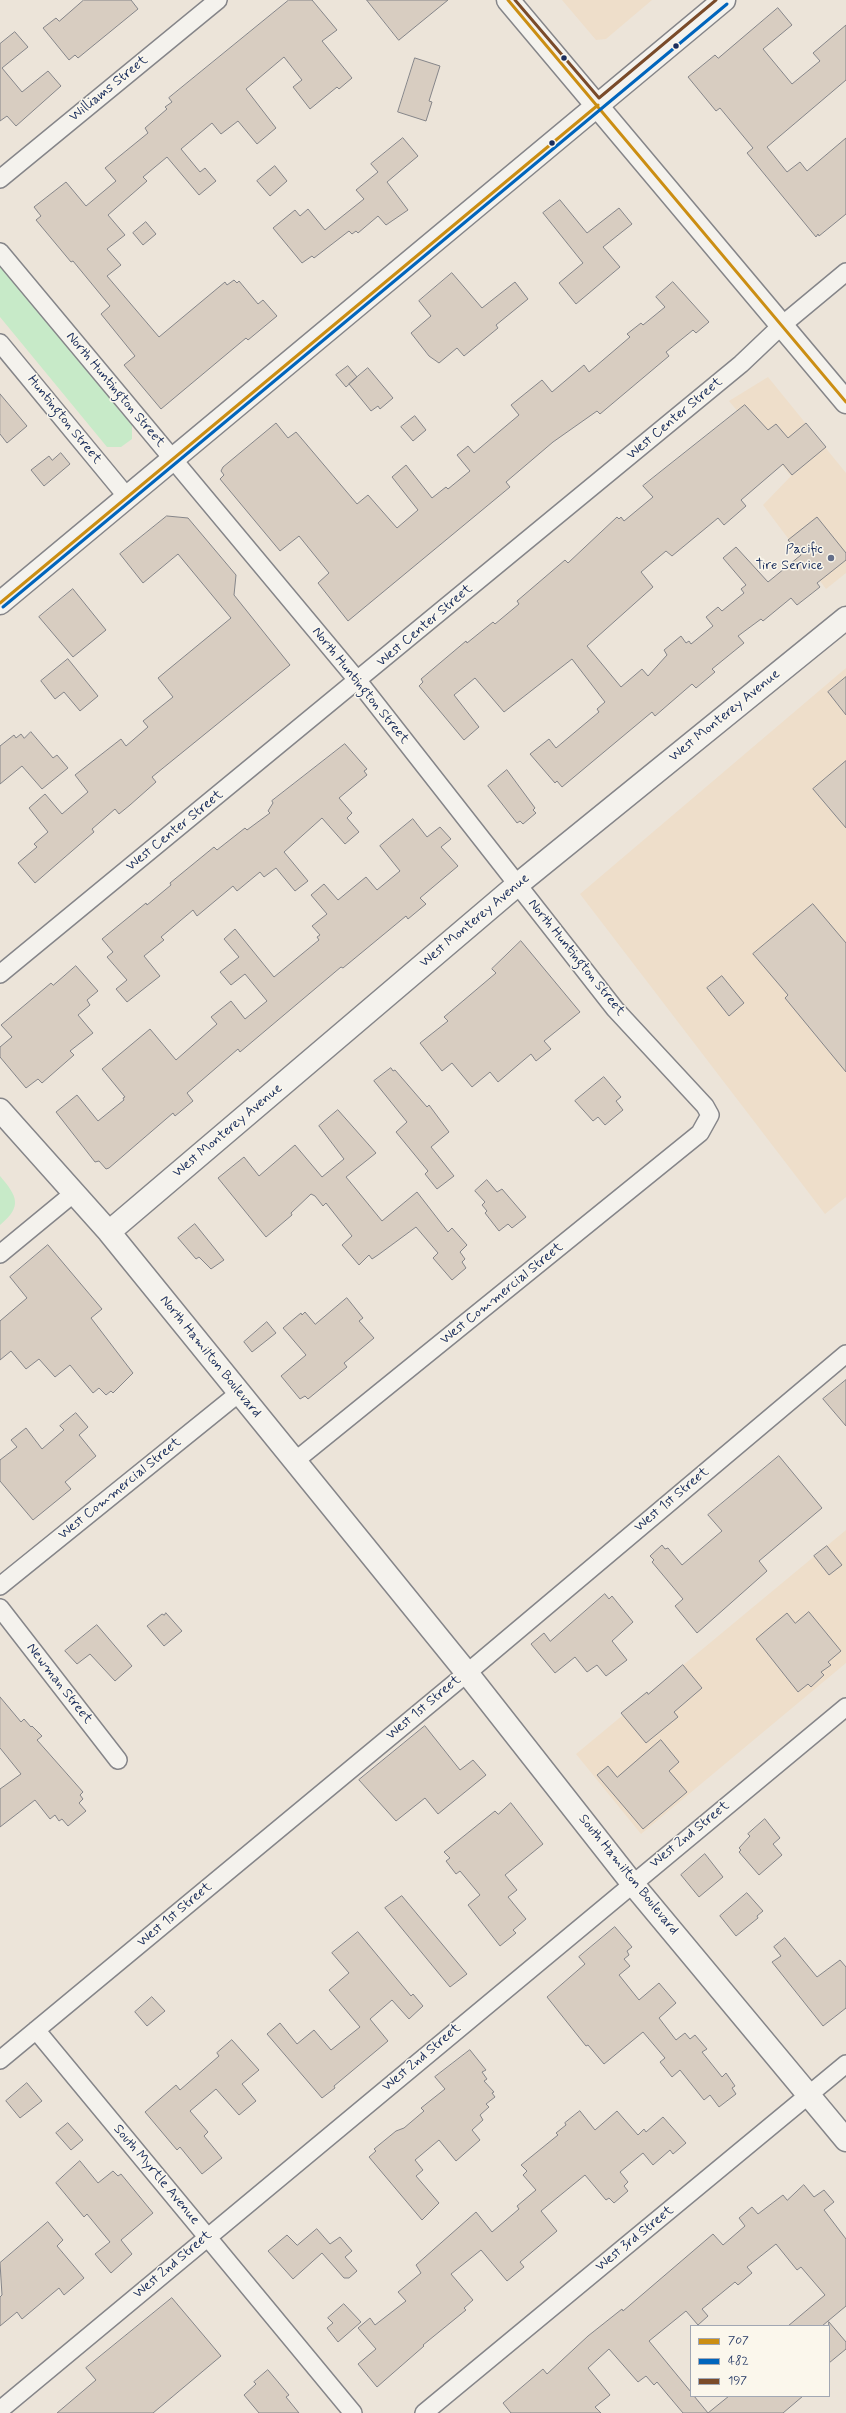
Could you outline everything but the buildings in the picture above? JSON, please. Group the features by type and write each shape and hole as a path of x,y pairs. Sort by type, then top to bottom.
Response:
{"street":[{"name":"Williams Street","path":"0,179 218,0"},
{"path":"508,0 598,105 846,402"},
{"path":"0,603 174,460 724,0"},
{"name":"North Huntington Street","path":"0,252 358,681 615,1009 705,1106 710,1115 706,1124"},
{"name":"West Center Street","path":"0,974 358,681 741,364 781,326 846,272"},
{"name":"Huntington Street","path":"0,342 128,498"},
{"name":"West Monterey Avenue","path":"109,1232 517,885 846,618"},
{"name":"North Hamilton Boulevard","path":"0,1110 109,1232 415,1607"},
{"name":"West Commercial Street","path":"295,1461 700,1133 706,1124"},
{"path":"0,1254 74,1193"},
{"name":"West 1st Street","path":"0,2060 467,1673 846,1354"},
{"name":"West Commercial Street","path":"0,1586 239,1393"},
{"name":"South Hamilton Boulevard","path":"415,1607 632,1883 846,2140"},
{"name":"Newman Street","path":"0,1608 118,1760"},
{"name":"West 2nd Street","path":"0,2410 632,1883 846,1707"},
{"name":"South Myrtle Avenue","path":"36,2030 353,2413"},
{"name":"West 3rd Street","path":"424,2413 846,2064"}],"shaded area":[{"path":"562,0 652,0 606,39 596,40"},
{"path":"768,377 846,473 846,573 826,589 763,505 791,476 729,401"},
{"path":"846,668 846,1197 825,1214 580,894"},
{"path":"846,1530 846,1663 641,1834 576,1754"}],"green space":[{"path":"0,266 132,425 132,439 121,447 107,447 0,317"},
{"path":"0,1176 14,1195 15,1206 12,1212 0,1225"}],"transit line":[{"name":"707","path":"508,0 846,402"},
{"name":"197","path":"515,0 599,98 716,0"},
{"name":"482","path":"3,607 727,4"},
{"name":"707","path":"0,603 598,105"}],"place":[{"name":"Pacific Tire Service","path":"831,558"}]}
